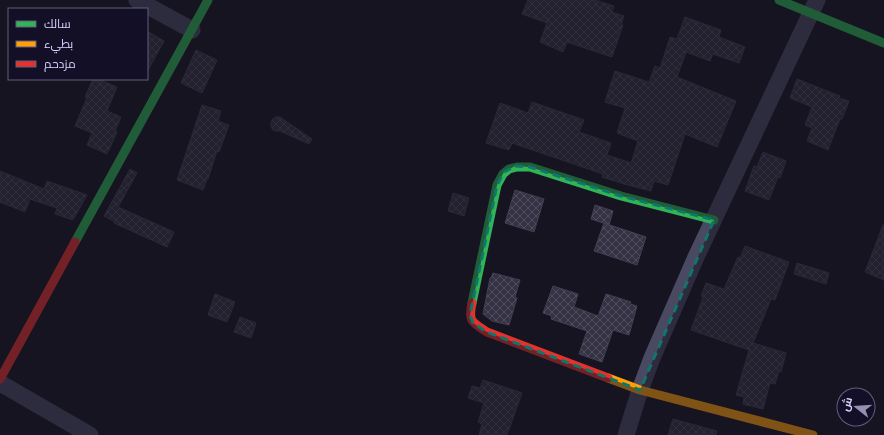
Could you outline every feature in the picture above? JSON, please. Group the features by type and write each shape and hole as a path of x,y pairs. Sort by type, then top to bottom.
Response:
{"street":[{"path":"137,0 192,30"},
{"path":"0,379 208,0"},
{"path":"780,0 814,7 884,44"},
{"path":"626,435 652,358 714,220 814,7"},
{"path":"714,220 621,196 530,167 515,166 504,172 497,185 470,315 473,323 487,332 640,390 813,435"},
{"path":"0,383 90,435"}],"highlighted area":[{"path":"515,166 530,167 621,196 714,220 640,390 487,332 473,323 470,315 497,185 504,172"}],"building":[{"path":"528,0 595,0 614,6 612,12 624,16 621,25 623,25 612,57 567,42 563,52 540,42 547,23 522,14"},
{"path":"685,17 721,30 719,37 745,47 739,63 713,54 710,61 686,52 677,77 736,101 717,147 685,134 668,185 654,181 651,191 602,177 603,174 512,143 509,150 486,143 500,103 528,113 532,102 584,120 579,132 611,143 607,155 631,163 638,141 617,133 625,108 605,102 615,71 649,82 655,66 660,68 670,37 677,39"},
{"path":"148,32 164,41 148,70"},
{"path":"196,50 217,60 202,93 181,83"},
{"path":"797,79 849,101 828,150 807,141 812,128 805,125 812,107 790,98"},
{"path":"93,80 100,80 117,87 107,111 121,117 115,131 117,132 107,154 87,145 92,133 75,126 87,98 85,97"},
{"path":"202,105 221,111 218,121 229,125 219,152 217,151 203,190 177,180"},
{"path":"276,117 280,117 312,139 309,144 272,129 271,122"},
{"path":"763,152 786,161 780,178 778,177 769,200 745,191 754,166 757,167"},
{"path":"130,169 137,173 118,207 174,232 167,247 114,223 115,222 104,216"},
{"path":"0,171 44,189 47,181 87,195 73,220 55,214 57,208 30,199 25,212 0,202"},
{"path":"515,190 544,199 534,232 505,223"},
{"path":"453,193 469,198 464,216 448,211"},
{"path":"595,205 613,211 609,225 591,219"},
{"path":"604,223 646,237 637,265 594,251"},
{"path":"884,225 884,280 865,272"},
{"path":"745,246 789,262 775,300 771,299 753,343 786,353 781,372 779,371 775,384 770,383 763,409 743,404 744,397 736,395 749,350 691,330 703,297 701,296 706,283 724,289 738,257 740,258"},
{"path":"797,263 829,273 826,284 794,274"},
{"path":"493,273 520,280 515,297 517,298 509,325 492,321 483,314 490,278"},
{"path":"553,286 578,294 574,307 598,316 606,294 631,302 630,304 637,306 629,335 613,330 602,362 579,354 587,331 551,319 552,316 543,313"},
{"path":"215,294 235,302 227,322 208,315"},
{"path":"240,317 256,323 251,338 234,332"},
{"path":"483,380 522,393 507,435 479,435 482,424 478,422 484,403 468,398 472,386 480,388"},
{"path":"673,419 717,431 716,435 668,435"}],"traffic: fast":[{"path":"75,242 208,0"},
{"path":"779,0 884,43"},
{"path":"472,303 497,185 503,174 509,169 517,167 530,167 621,196 714,220"}],"traffic: slow":[{"path":"608,378 640,390 813,435"}],"traffic: jam":[{"path":"0,379 75,242"},
{"path":"472,303 472,321 487,332 608,378"}]}
